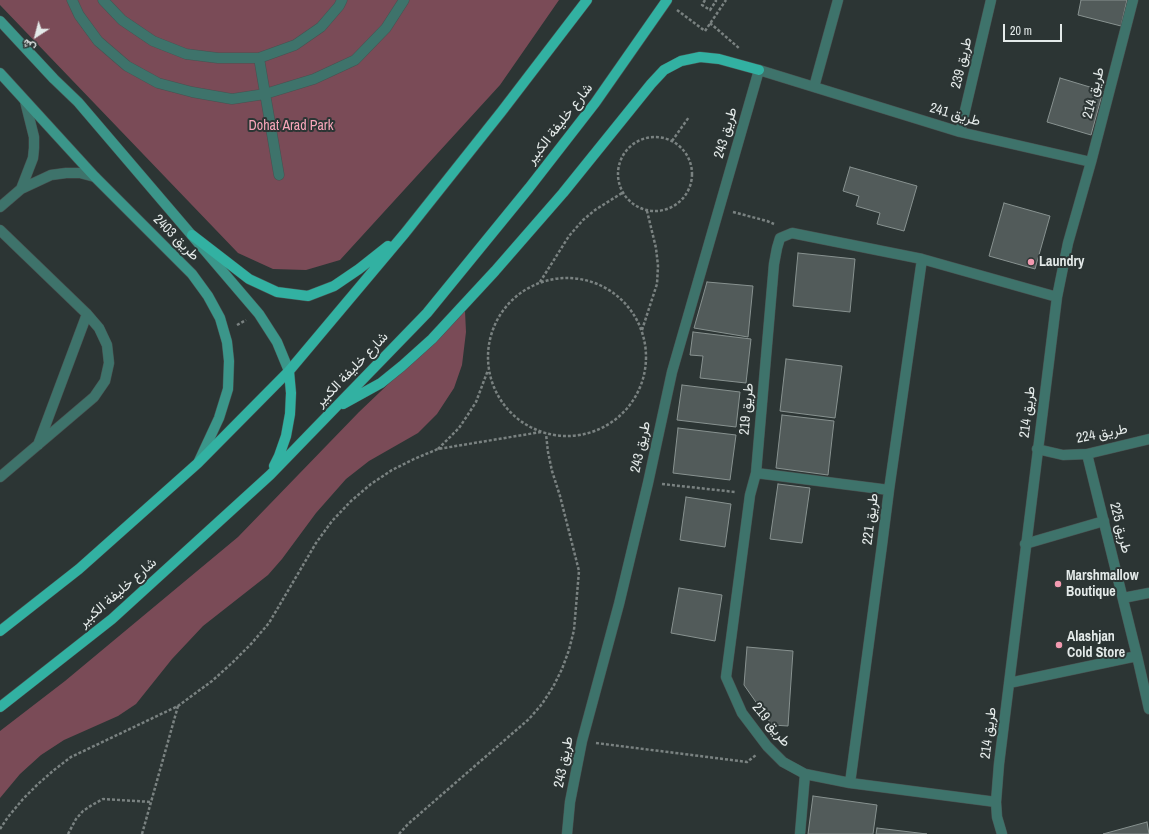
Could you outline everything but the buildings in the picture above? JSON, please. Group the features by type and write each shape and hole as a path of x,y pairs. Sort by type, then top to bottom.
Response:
{"main road":[{"path":"0,631 79,569 198,463 289,371 405,233 587,0"},
{"name":"شارع خليفة الكبير","path":"0,706 112,619 270,475 432,307 595,104 666,1"},
{"path":"0,21 54,79 78,102 259,314 277,342 289,371 291,393 290,414 286,436 270,475"},
{"path":"334,409 381,383 432,339 495,271 563,193 664,70 681,61 700,57 719,59 760,70"},
{"name":"طريق 2403","path":"0,73 95,177 192,274 208,296 220,318 226,342 228,389 219,418 198,463"},
{"path":"192,235 248,279 277,292 308,296 334,286 359,269 405,233"}],"street":[{"path":"72,0 80,15 98,41 127,66 158,83 192,92 232,99 265,94 314,79 355,60 386,28 404,0"},
{"path":"104,0 122,20 153,41 186,54 218,58 259,58 295,45 321,27 339,6 342,0"},
{"path":"814,87 838,0"},
{"name":"طريق 239","path":"960,132 991,0"},
{"name":"طريق 214","path":"1002,834 997,817 996,802 999,764 1056,297 1068,243 1091,162 1133,0"},
{"path":"259,58 279,175"},
{"name":"طريق 241","path":"760,70 960,132 1091,162"},
{"name":"طريق 243","path":"567,834 570,802 582,741 619,604 648,483 672,372 760,70"},
{"path":"21,189 34,148 34,137 25,101"},
{"path":"0,207 21,189 51,175 80,173 95,177"},
{"path":"0,230 87,314 99,328 107,345 109,363 105,381 94,397 0,478"},
{"path":"792,234 922,259 1056,297"},
{"name":"طريق 219","path":"792,234 780,238 774,264 756,472 750,495 726,677 742,713 767,746 783,762 805,774"},
{"name":"طريق 221","path":"850,783 889,490 922,259"},
{"path":"37,446 87,314"},
{"name":"طريق 224","path":"1037,449 1063,455 1087,454 1149,439"},
{"name":"طريق 225","path":"1087,454 1149,709"},
{"path":"756,472 889,490"},
{"path":"1025,544 1104,521"},
{"path":"1123,598 1149,593"},
{"path":"1009,683 1137,656"},
{"path":"800,834 805,774 850,783 996,802"}],"path":[{"path":"705,0 702,5 710,10 716,0"},
{"path":"666,1 704,31 726,0"},
{"path":"710,23 743,51"},
{"path":"672,141 689,117"},
{"path":"657,137 672,141 684,151 691,164 692,180 687,194 677,205 663,211 647,211 637,208 622,193 617,178 619,162 628,148 641,139 657,137"},
{"path":"540,283 569,236 583,220 595,210 622,193"},
{"path":"719,208 767,221 792,234"},
{"path":"642,330 657,284 658,266 656,248 647,211"},
{"path":"438,449 458,428 476,402 488,369 489,342 499,317 516,296 540,283 555,279 571,278 601,286 614,294 626,304 635,317 642,330 647,355 644,379 633,402 617,420 595,432 571,437 546,434 525,425 512,414 501,401 493,386 488,369"},
{"path":"224,332 259,314"},
{"path":"0,829 23,799 54,770 71,758 178,706 212,681 232,663 269,623 316,543 332,521 371,484 392,470 438,449 541,432"},
{"path":"399,834 413,819 529,719 542,704 553,687 569,650 574,630 579,571 560,496 552,471 546,434"},
{"path":"648,483 736,492 750,495"},
{"path":"142,834 178,706"},
{"path":"582,741 747,762 767,746"},
{"path":"68,834 76,819 83,811 103,799 151,802"}],"green space":[{"name":"Dohat Arad Park","path":"0,0 559,0 500,85 340,260 306,270 273,269 238,253 0,5"},
{"path":"465,311 466,332 462,365 454,388 437,414 418,433 369,461 346,479 316,513 282,559 268,575 203,626 172,659 136,704 118,716 64,740 41,755 20,774 0,798 0,731 65,681 238,537 359,412"}],"place":[{"name":"Laundry","path":"1031,262"},
{"name":"Marshmallow Boutique","path":"1058,584"},
{"name":"Alashjan Cold Store","path":"1059,645"}]}
